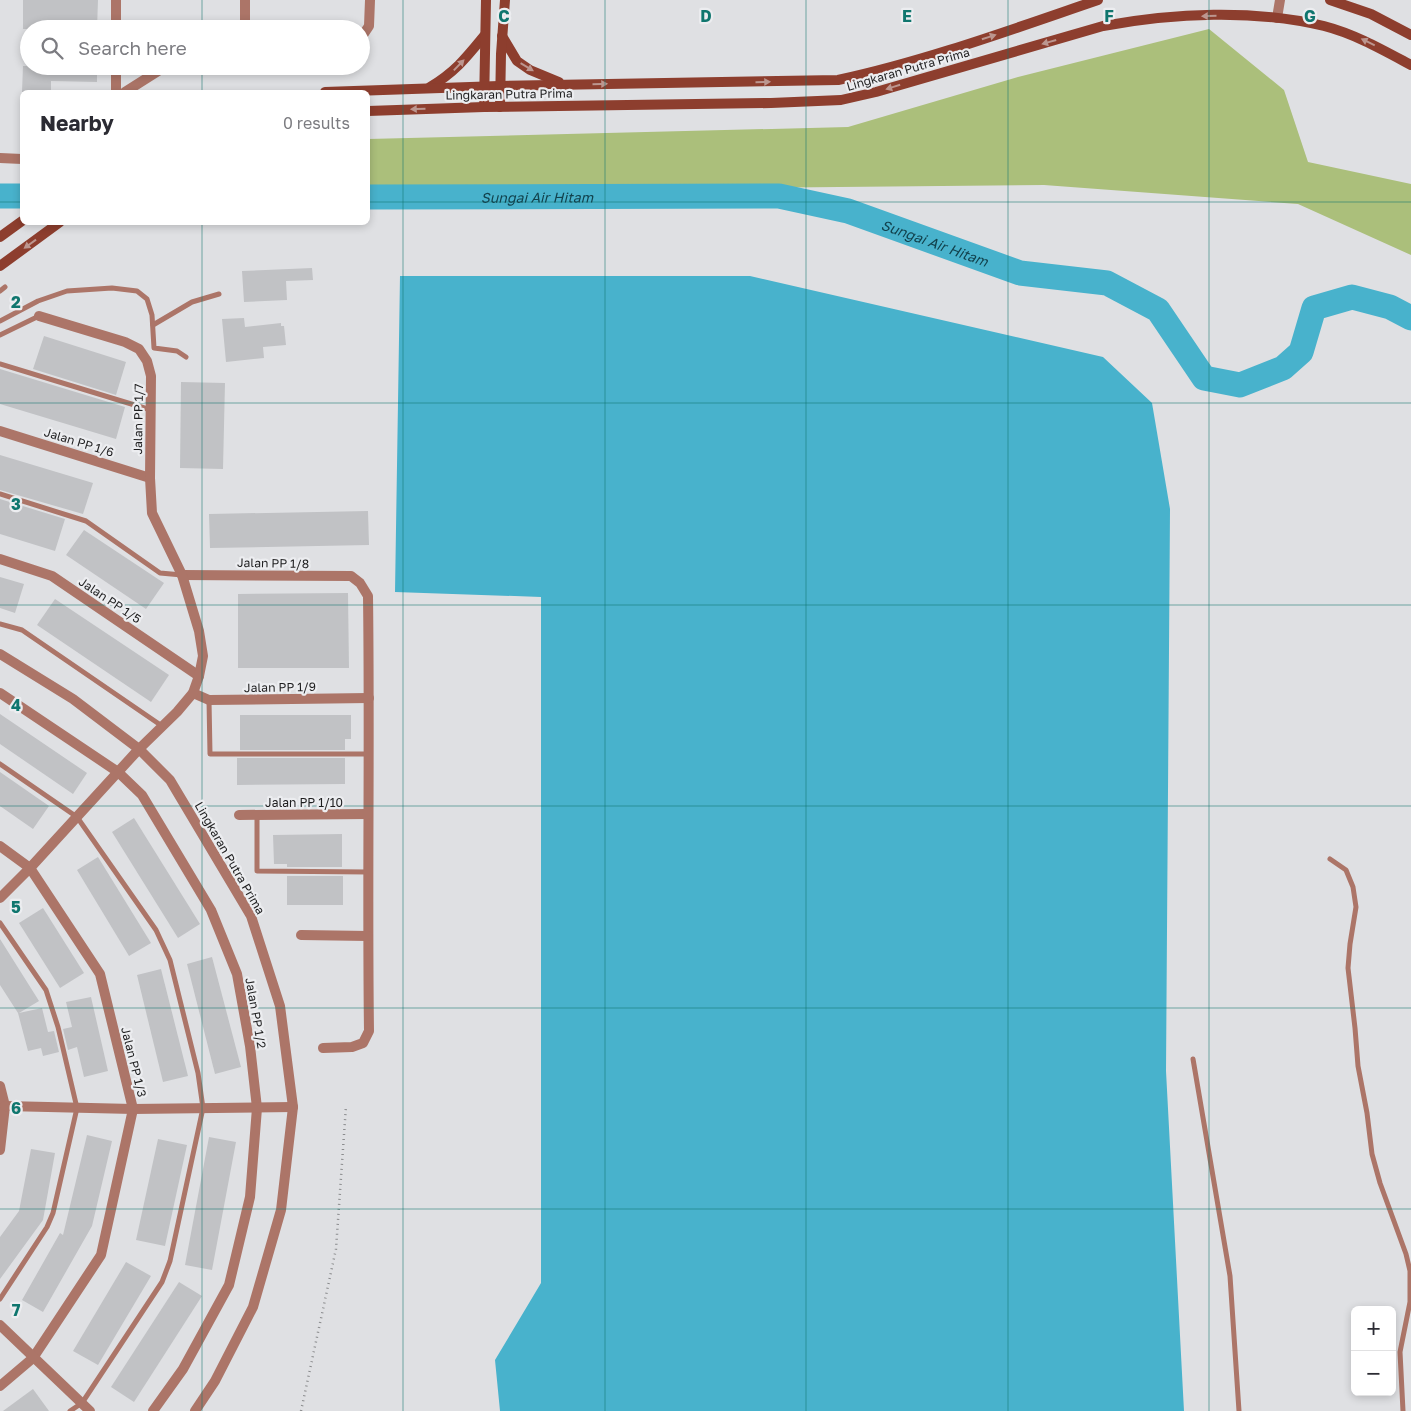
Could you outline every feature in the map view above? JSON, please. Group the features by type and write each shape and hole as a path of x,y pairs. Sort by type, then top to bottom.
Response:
{"main road":[{"path":"484,107 486,0"},
{"path":"500,107 499,86 505,0"},
{"name":"Lingkaran Putra Prima","path":"370,90 564,84 838,80 868,74 980,40 1098,0"},
{"path":"1330,0 1371,14 1411,35"},
{"name":"Lingkaran Putra Prima","path":"370,111 841,100 876,92 1103,26 1132,21 1211,15 1278,18 1324,26 1363,40 1411,65"},
{"path":"429,88 461,64 484,36"},
{"path":"502,36 517,61 530,70 564,84"},
{"path":"0,237 20,222"},
{"path":"0,266 56,225"}],"street":[{"path":"116,0 116,20"},
{"path":"245,0 245,20"},
{"path":"369,20 370,0"},
{"path":"1278,18 1280,0"},
{"path":"116,75 116,90"},
{"path":"128,90 152,75"},
{"path":"0,158 20,159"},
{"name":"Jalan PP 1/7","path":"39,316 125,342 139,349 147,361 151,376 150,478 152,513 182,575 199,631 203,656 193,693"},
{"name":"Jalan PP 1/6","path":"0,431 150,478"},
{"name":"Jalan PP 1/5","path":"0,559 52,576 199,676"},
{"name":"Jalan PP 1/8","path":"182,575 351,576 360,584 368,596 369,698"},
{"name":"Lingkaran Putra Prima","path":"0,654 72,699 139,749 170,780 251,916 280,1006 293,1108 281,1210 253,1307 215,1381 196,1411"},
{"name":"Jalan PP 1/2","path":"0,693 118,772 142,795 211,910 237,974 250,1046 256,1108 250,1197 229,1285 183,1370 153,1411"},
{"path":"0,898 193,693"},
{"name":"Jalan PP 1/9","path":"193,693 209,700 369,698"},
{"path":"323,1048 352,1047 363,1043 369,1031 369,698"},
{"name":"Jalan PP 1/10","path":"239,815 368,814"},
{"name":"Jalan PP 1/3","path":"0,846 30,868 100,974 132,1109 101,1254 33,1358 0,1386"},
{"path":"301,935 368,936"},
{"path":"0,1086 5,1106 0,1150"},
{"path":"5,1106 132,1109 293,1108"},
{"path":"0,1325 90,1411"}],"lane":[{"path":"0,321 38,302 67,291 112,288 137,290 147,299 152,315 154,348 177,351 186,357"},
{"path":"153,325 192,302 218,294"},
{"path":"0,335 39,316"},
{"path":"0,364 151,410"},
{"path":"0,494 86,521 160,573 182,575"},
{"path":"0,624 22,630 162,726"},
{"path":"209,700 210,754 369,754"},
{"path":"0,764 77,817 156,930 170,960 198,1073 203,1108 170,1261 162,1282 82,1403 70,1411"},
{"path":"257,815 257,871 368,872"},
{"path":"1330,859 1346,870 1355,901 1356,907 1348,968 1356,1028 1358,1066 1367,1113 1372,1154 1380,1183 1404,1246 1410,1271 1410,1302 1400,1352 1403,1411"},
{"path":"0,924 46,990 58,1027 77,1108 53,1213 47,1226 0,1299"},
{"path":"1194,1059 1230,1276 1239,1411"}],"path":[{"path":"301,1411 336,1249 346,1106"}],"green space":[{"path":"1209,29 1284,90 1308,162 1411,184 1411,255 1298,204 1044,185 511,190 370,187 370,139 848,127 1018,77"}],"water":[{"path":"400,276 750,276 1103,357 1152,403 1170,509 1166,1071 1184,1411 500,1411 495,1360 541,1283 541,597 395,592"}],"building":[{"path":"23,0 98,0 97,20 23,20"},
{"path":"23,75 97,75 97,82 51,81 51,90 22,90"},
{"path":"312,268 313,280 286,281 287,300 244,302 242,271"},
{"path":"244,318 245,327 281,323 281,326 284,326 286,345 263,347 264,358 226,362 222,319"},
{"path":"44,336 126,362 116,395 33,369"},
{"path":"0,369 125,407 116,439 0,404"},
{"path":"181,382 225,383 223,469 180,468"},
{"path":"0,455 93,483 83,514 0,490"},
{"path":"0,499 65,519 55,551 0,534"},
{"path":"368,511 369,545 210,548 209,514"},
{"path":"84,530 164,583 146,609 66,555"},
{"path":"0,577 24,584 15,613 0,608"},
{"path":"348,593 349,668 238,668 238,594"},
{"path":"55,599 169,675 151,702 37,625"},
{"path":"0,714 87,773 73,794 0,744"},
{"path":"240,715 351,715 351,739 345,739 345,750 240,750"},
{"path":"237,758 345,758 345,784 237,785"},
{"path":"0,772 49,806 33,829 0,806"},
{"path":"134,818 200,924 178,938 112,832"},
{"path":"342,834 342,867 287,867 287,864 274,864 273,835"},
{"path":"98,857 151,943 129,956 77,870"},
{"path":"287,876 343,876 343,905 287,905"},
{"path":"43,908 84,973 60,988 19,923"},
{"path":"0,939 39,1001 19,1013 42,1008 48,1032 54,1031 59,1052 43,1056 41,1048 28,1051 18,1013 0,985"},
{"path":"212,957 241,1067 215,1074 187,964"},
{"path":"161,969 188,1076 163,1082 137,975"},
{"path":"91,997 108,1071 84,1077 77,1047 68,1050 63,1029 72,1027 66,1002"},
{"path":"87,1135 112,1141 92,1226 43,1312 22,1300 60,1233 63,1235"},
{"path":"209,1137 236,1142 212,1270 185,1265"},
{"path":"158,1139 187,1145 165,1246 136,1240"},
{"path":"31,1149 55,1153 43,1220 0,1279 0,1237 19,1211"},
{"path":"126,1262 151,1276 98,1365 73,1351"},
{"path":"179,1282 202,1296 134,1402 111,1387"},
{"path":"33,1389 49,1411 3,1411"}],"waterway":[{"name":"Sungai Air Hitam","path":"0,196 20,196"},
{"name":"Sungai Air Hitam","path":"370,197 779,196 848,211 1020,273 1107,283 1158,310 1204,378 1240,385 1283,368 1301,352 1314,308 1352,297 1390,307 1411,318"}]}
